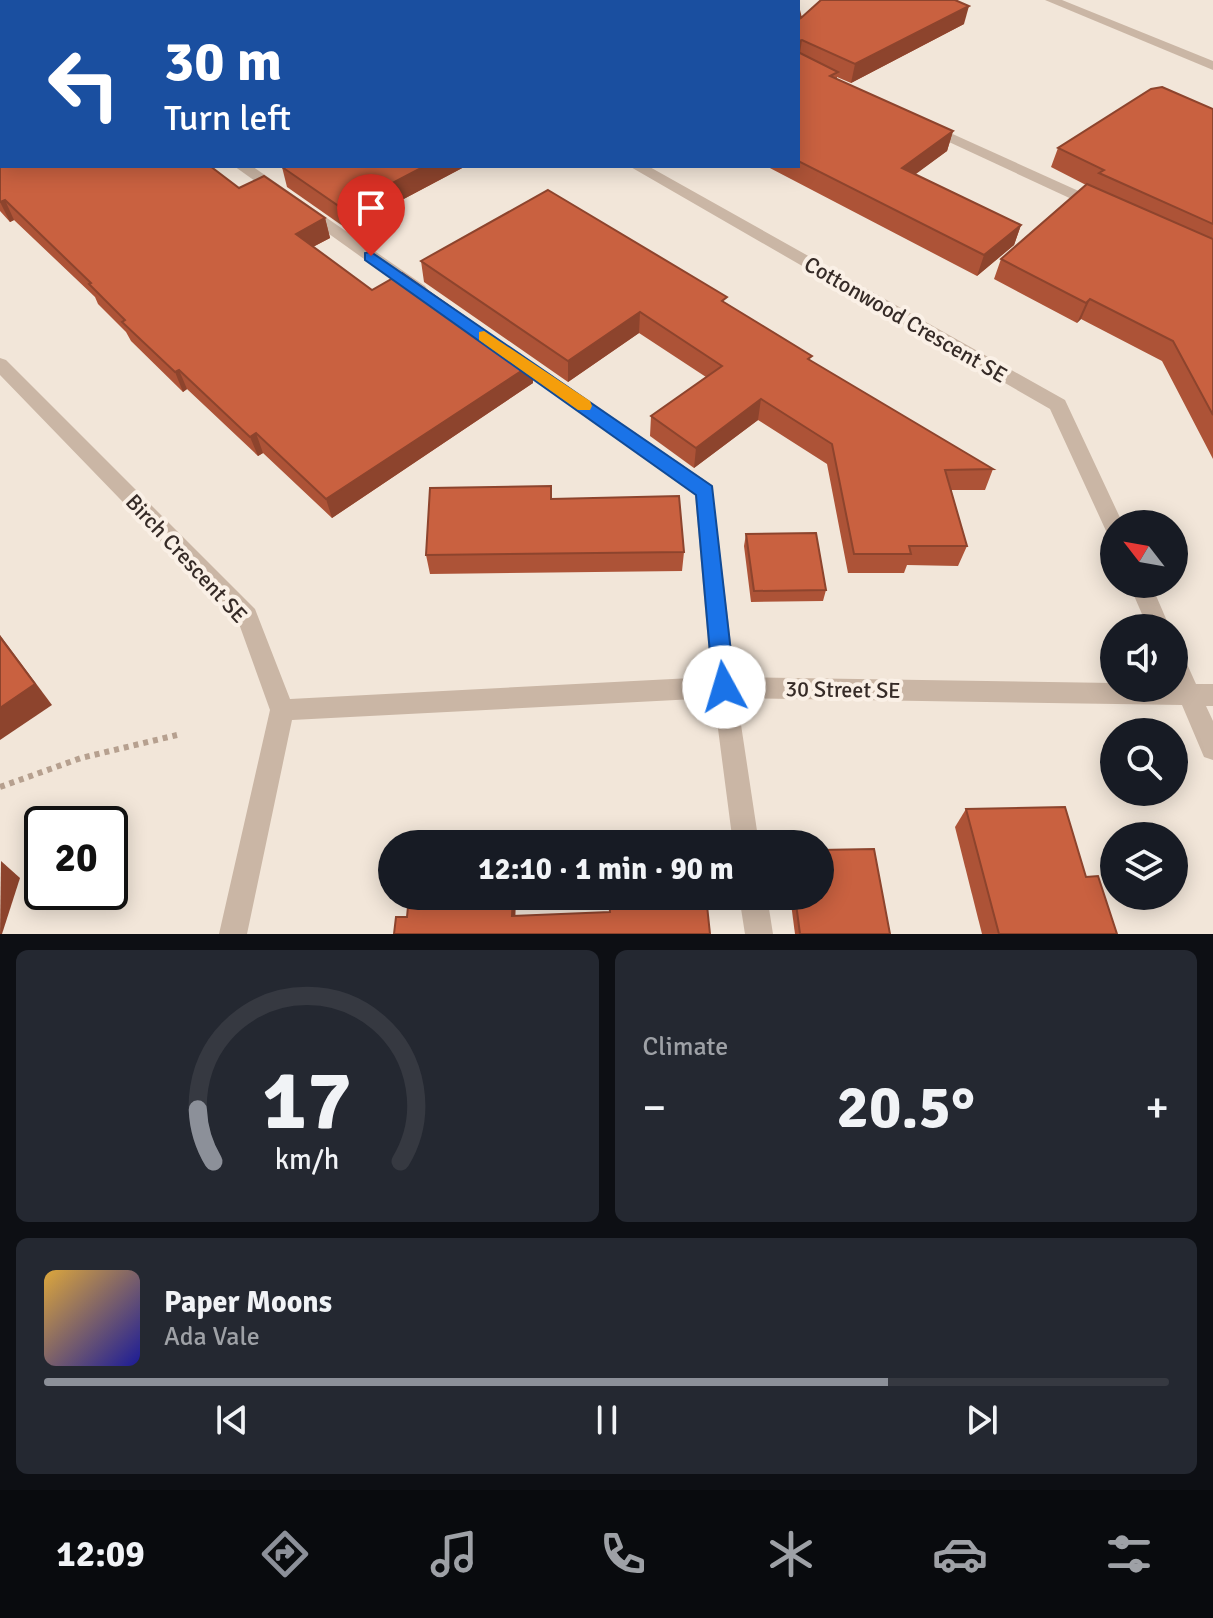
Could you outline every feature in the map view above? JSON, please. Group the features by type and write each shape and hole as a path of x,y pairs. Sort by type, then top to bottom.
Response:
{"street":[{"path":"1051,0 1213,66"},
{"path":"912,119 1113,212"},
{"path":"245,168 435,301"},
{"name":"Cottonwood Crescent SE","path":"641,168 1058,405 1106,510"},
{"path":"499,347 705,491 724,687 744,830"},
{"name":"Birch Crescent SE","path":"0,364 247,616 282,710"},
{"path":"1188,678 1202,696 1213,749"},
{"name":"30 Street SE","path":"282,710 724,687 1202,696"},
{"path":"233,934 282,710"},
{"path":"755,910 759,934"}],"path":[{"path":"0,787 81,758 177,735"}],"building":[{"path":"821,0 955,0 969,6 855,64 802,40 800,14 801,18"},
{"path":"800,53 838,72 830,76 953,131 902,168 1021,225 984,255 800,162"},
{"path":"1162,87 1213,109 1213,224 1099,173 1104,170 1058,148 1151,89"},
{"path":"0,168 213,168 239,188 264,176 325,218 296,234 372,290 402,273 532,364 326,499 256,433 250,437 179,370 175,372 122,322 125,320 91,283 5,200 0,202"},
{"path":"283,168 421,168 343,209"},
{"path":"1087,184 1213,239 1213,415 1173,341 1090,299 1086,303 1001,259"},
{"path":"548,190 727,297 722,301 812,356 808,359 993,469 945,470 967,546 909,546 911,554 854,554 832,444 761,399 696,448 651,416 722,366 640,312 568,361 421,261"},
{"path":"551,486 551,499 679,496 684,552 426,555 430,488"},
{"path":"816,533 826,590 754,591 746,534"},
{"path":"0,637 35,684 0,708"},
{"path":"1065,807 1086,877 1098,876 1100,910 1109,910 1117,934 999,934 966,809"},
{"path":"874,849 890,934 800,934 797,910 834,910 834,850"},
{"path":"408,910 512,910 512,916 610,910 707,910 710,934 394,934 396,917 407,917"}],"slow traffic":[{"path":"484,336 584,406"}],"route":[{"path":"371,256 705,491 724,687"}]}
